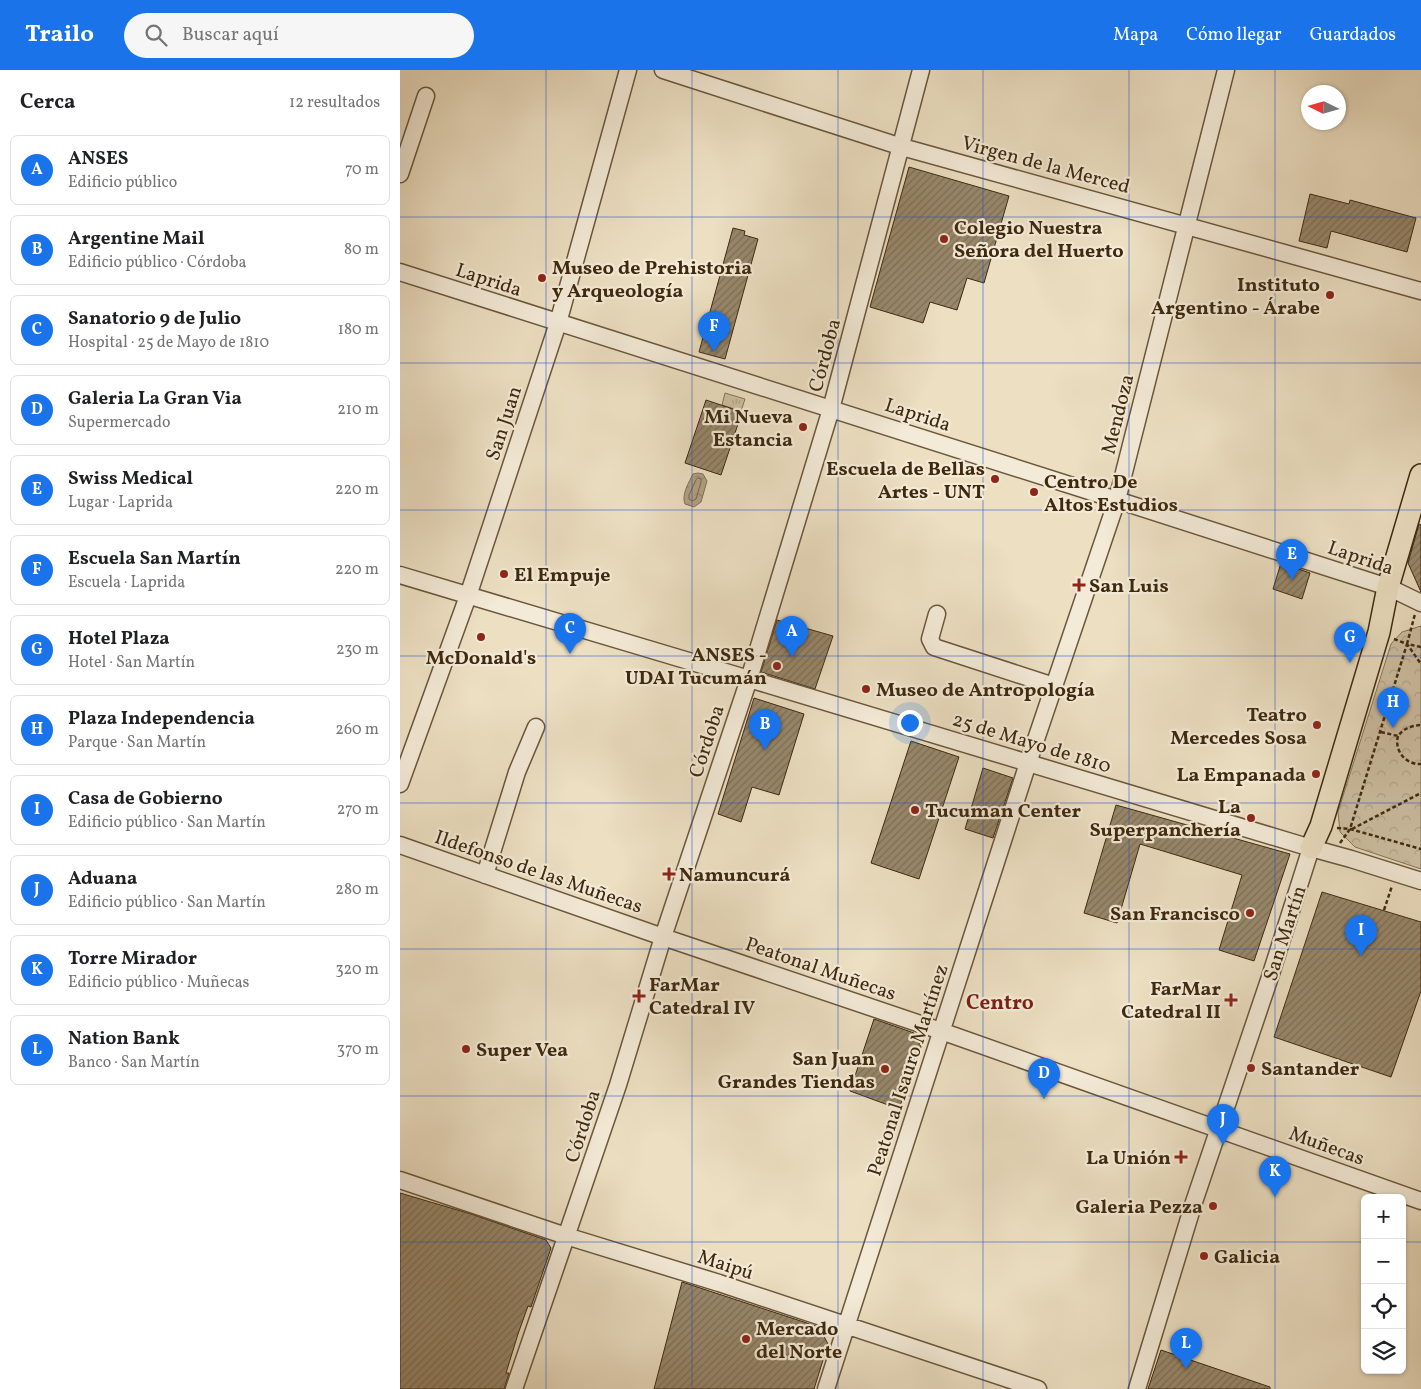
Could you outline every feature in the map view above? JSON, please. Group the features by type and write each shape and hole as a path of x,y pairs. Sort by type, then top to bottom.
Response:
{"main road":[{"name":"San Martín","path":"1310,848 1320,826 1379,632 1388,587 1421,475"}],"street":[{"name":"San Juan","path":"400,784 468,596 558,323 628,70"},
{"name":"Virgen de la Merced","path":"663,70 902,147 1421,291"},
{"name":"Córdoba","path":"514,1389 618,1085 663,937 749,679 831,409 921,70"},
{"name":"Mendoza","path":"1028,763 1117,500 1226,70"},
{"path":"400,174 426,96"},
{"name":"Laprida","path":"400,272 1388,587 1419,602"},
{"name":"25 de Mayo de 1810","path":"400,575 1310,848 1351,858 1421,882"},
{"path":"937,614 930,639 934,647 1054,686"},
{"path":"485,875 518,772 536,727"},
{"name":"Peatonal Isauro Martínez","path":"826,1389 1028,763"},
{"name":"Ildefonso de las Muñecas","path":"400,845 663,937"},
{"name":"San Martín","path":"1137,1389 1194,1202 1269,980 1310,848"},
{"name":"Peatonal Muñecas","path":"663,937 941,1031 1219,1129"},
{"name":"Muñecas","path":"1219,1129 1421,1201"},
{"name":"Maipú","path":"400,1180 566,1236 719,1283 1038,1389"}],"path":[{"path":"1350,829 1419,602"},
{"path":"1407,644 1421,647"},
{"path":"1407,644 1421,664"},
{"path":"1421,725 1403,730 1398,736 1397,742 1402,756 1415,765 1421,764"},
{"path":"1381,732 1398,736"},
{"path":"1350,829 1421,793"},
{"path":"1350,829 1421,849"},
{"path":"1384,910 1396,874"}],"green space":[{"path":"725,393 745,399 741,411 722,405"},
{"path":"1421,626 1421,869 1355,847 1340,832 1338,812 1391,644 1402,632"}],"water":[{"path":"693,474 703,474 707,481 701,502 694,507 685,504 684,497"}],"building":[{"name":"Colegio Nuestra Señora del Huerto","path":"909,167 1009,196 984,283 967,278 957,310 930,302 923,323 870,307"},
{"path":"1310,194 1349,204 1350,200 1416,218 1407,252 1331,231 1327,248 1299,241"},
{"path":"733,228 745,231 744,235 758,239 725,359 699,352"},
{"path":"706,400 742,412 721,475 685,463"},
{"path":"1419,524 1421,525 1421,592 1408,563"},
{"path":"1281,563 1310,573 1302,599 1273,589"},
{"path":"777,620 833,636 815,689 761,672"},
{"path":"754,698 804,714 779,795 752,787 741,822 718,814"},
{"name":"Tucuman Center","path":"911,741 959,757 919,879 871,863"},
{"path":"983,768 1013,778 993,838 965,829"},
{"path":"1116,805 1290,854 1254,961 1219,950 1242,875 1140,844 1117,923 1084,913"},
{"path":"1322,892 1421,922 1421,991 1391,1077 1274,1037"},
{"name":"San Juan Grandes Tiendas","path":"874,1019 914,1033 921,1047 899,1109 850,1091"},
{"path":"400,1193 471,1214 546,1240 551,1248 531,1307 528,1306 518,1334 506,1373 509,1373 504,1389 400,1389"},
{"name":"Mercado del Norte","path":"682,1282 819,1327 828,1344 814,1389 654,1389"},
{"path":"1161,1350 1270,1387 1270,1389 1148,1389"}],"place":[{"name":"Colegio Nuestra Señora del Huerto","path":"944,239"},
{"name":"Museo de Prehistoria y Arqueología","path":"542,278"},
{"name":"Instituto Argentino - Árabe","path":"1330,295"},
{"name":"Escuela San Martín","path":"714,352"},
{"name":"Mi Nueva Estancia","path":"803,427"},
{"name":"Escuela de Bellas Artes - UNT","path":"995,479"},
{"name":"Centro De Altos Estudios","path":"1034,492"},
{"name":"El Empuje","path":"504,574"},
{"name":"Swiss Medical","path":"1292,580"},
{"name":"San Luis","path":"1079,585"},
{"name":"McDonald's","path":"481,637"},
{"name":"Sanatorio 9 de Julio","path":"570,654"},
{"name":"ANSES","path":"792,657"},
{"name":"Hotel Plaza","path":"1350,663"},
{"name":"ANSES - UDAI Tucumán","path":"777,666"},
{"name":"Museo de Antropología","path":"866,689"},
{"name":"Teatro Mercedes Sosa","path":"1317,725"},
{"name":"Plaza Independencia","path":"1393,728"},
{"name":"Argentine Mail","path":"765,750"},
{"name":"La Empanada","path":"1316,774"},
{"name":"Tucuman Center","path":"915,810"},
{"name":"La Superpanchería","path":"1251,818"},
{"name":"Namuncurá","path":"669,874"},
{"name":"San Francisco","path":"1250,913"},
{"name":"Casa de Gobierno","path":"1361,956"},
{"name":"FarMar Catedral IV","path":"639,996"},
{"name":"FarMar Catedral II","path":"1231,1000"},
{"name":"Super Vea","path":"466,1049"},
{"name":"Santander","path":"1251,1068"},
{"name":"San Juan Grandes Tiendas","path":"885,1069"},
{"name":"Galeria La Gran Via","path":"1044,1099"},
{"name":"Aduana","path":"1223,1145"},
{"name":"La Unión","path":"1181,1157"},
{"name":"Torre Mirador","path":"1275,1197"},
{"name":"Galeria Pezza","path":"1213,1206"},
{"name":"Galicia","path":"1204,1256"},
{"name":"Mercado del Norte","path":"746,1339"},
{"name":"Nation Bank","path":"1186,1369"}],"district":[{"name":"Centro","path":"1000,1002"}]}
